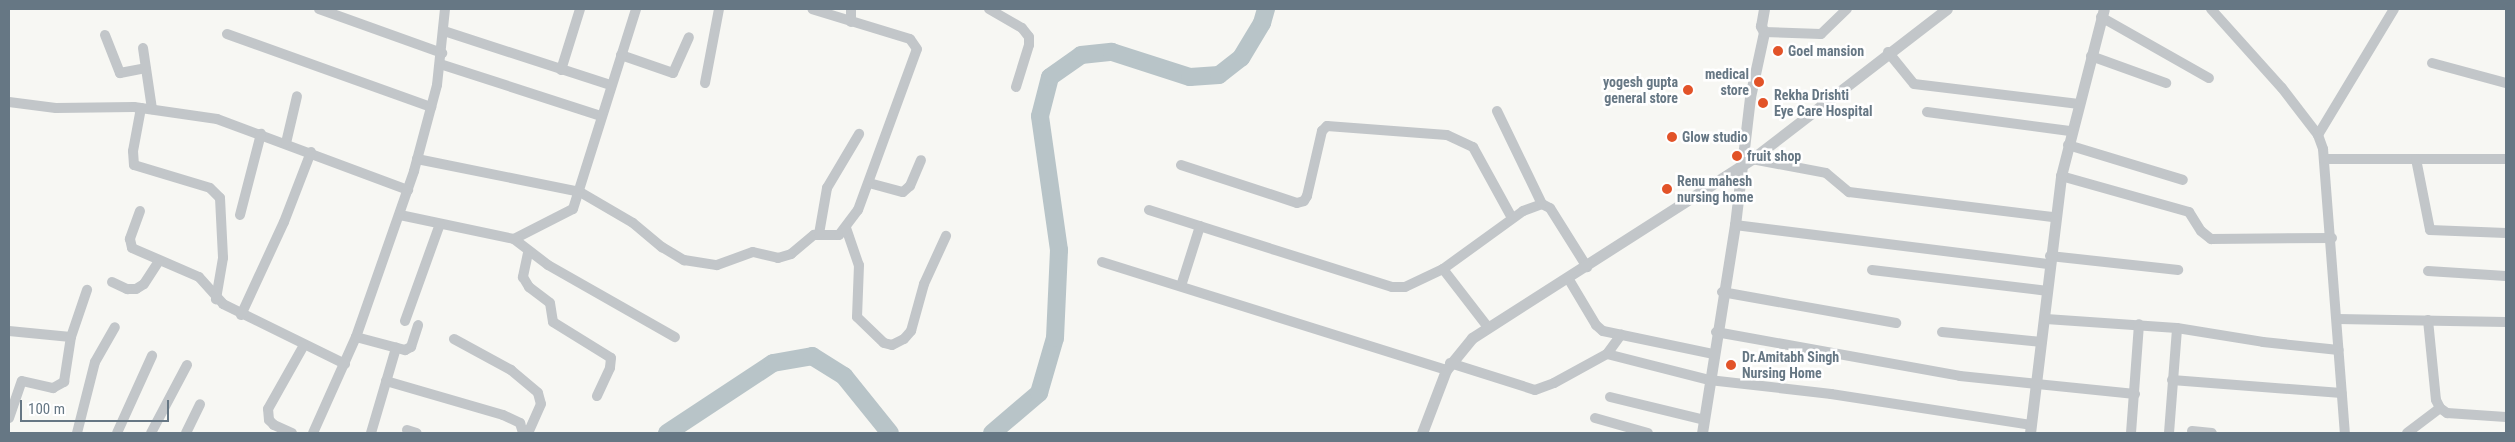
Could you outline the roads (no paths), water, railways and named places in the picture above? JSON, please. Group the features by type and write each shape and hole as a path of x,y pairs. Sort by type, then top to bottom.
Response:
{"street":[{"path":"319,9 441,59 601,116"},
{"path":"313,433 356,337 408,190 431,107 441,59 445,9"},
{"path":"561,70 580,9"},
{"path":"514,239 566,214 576,204 610,85 636,9"},
{"path":"705,83 719,9"},
{"path":"812,9 910,39 916,44 905,88 858,210 846,228 832,237 818,234"},
{"path":"851,9 851,22"},
{"path":"989,9 1022,28 1029,36 1029,45 1016,87"},
{"path":"1702,433 1722,292 1735,225 1740,164 1764,32 1761,26 1764,9"},
{"path":"1764,32 1821,34 1847,9"},
{"path":"1422,433 1448,366 1472,338 1487,326 1587,267 1740,164 1752,159 1946,9"},
{"path":"2211,9 2282,88 2318,135 2324,159 2332,238 2345,433"},
{"path":"2318,135 2394,9"},
{"path":"1607,354 1709,380 1831,394 2031,429 2046,319 2054,217 2070,131 2079,104 2102,13 2209,78"},
{"path":"444,31 610,85"},
{"path":"227,34 431,107"},
{"path":"105,35 120,73 146,68"},
{"path":"621,55 672,73 688,37"},
{"path":"143,48 146,68 146,108 133,151 134,165 210,188 220,198 223,258 216,300"},
{"path":"1888,52 1914,84 2079,104"},
{"path":"2091,56 2166,83"},
{"path":"2432,63 2506,83"},
{"path":"286,143 297,96"},
{"path":"9,102 56,108 146,108 217,119 311,152 408,190"},
{"path":"1497,111 1542,204 1550,208 1587,267"},
{"path":"1927,112 2070,131"},
{"path":"1181,166 1297,203 1304,201 1307,196 1322,131 1327,126 1334,124 1446,135 1473,147 1512,218"},
{"path":"240,215 261,134"},
{"path":"417,159 580,192 633,223 662,247 684,260 698,263 725,264 753,252 784,257 818,234 827,188 859,134"},
{"path":"2068,145 2182,180"},
{"path":"241,315 284,222 311,152"},
{"path":"1752,159 1826,173 1849,192 2054,217"},
{"path":"2324,159 2506,159"},
{"path":"2416,159 2430,230 2506,233"},
{"path":"869,183 903,192 910,186 921,160"},
{"path":"2061,176 2189,212 2201,231 2211,239 2332,238"},
{"path":"1149,210 1392,287 1413,284 1443,269 1512,218 1533,206 1542,204"},
{"path":"140,211 131,245 137,252 200,277 216,300 241,315 345,364"},
{"path":"400,215 514,239 528,253 675,337"},
{"path":"406,321 440,224"},
{"path":"1735,225 2050,260 2178,270"},
{"path":"1181,286 1200,226"},
{"path":"846,228 859,265 857,317 884,344 892,345 904,339 911,331 924,284 946,236"},
{"path":"528,253 523,277 529,287 550,303 553,322 610,358 610,368 597,396"},
{"path":"112,282 127,289 136,289 144,284 159,261"},
{"path":"1102,262 1448,366 1535,390 1548,386 1607,354 1621,335"},
{"path":"1443,269 1487,326"},
{"path":"1872,270 2048,291"},
{"path":"2428,271 2506,276"},
{"path":"1568,278 1596,325 1603,331 1713,354"},
{"path":"9,418 22,381 53,388 64,382 71,337 87,290"},
{"path":"1722,292 1896,323"},
{"path":"2046,319 2177,328 2263,342 2339,350"},
{"path":"2338,319 2506,322"},
{"path":"2428,320 2436,400 2440,408 2447,413 2506,417"},
{"path":"2131,433 2138,324"},
{"path":"356,337 405,350 411,348 418,325"},
{"path":"76,433 95,362 115,327"},
{"path":"2169,433 2177,328"},
{"path":"9,331 71,337"},
{"path":"1716,332 1960,376 2038,382 2135,394"},
{"path":"1942,332 2042,342"},
{"path":"386,381 503,415 520,423 526,432 541,404 538,392 511,370 454,339"},
{"path":"292,433 274,425 269,420 268,409 304,345"},
{"path":"372,433 396,348"},
{"path":"117,433 152,356"},
{"path":"151,433 187,365"},
{"path":"2172,380 2342,393"},
{"path":"1610,396 1704,420"},
{"path":"186,433 200,404"},
{"path":"2408,433 2440,408"},
{"path":"1595,418 1648,433"},
{"path":"2192,431 2212,433"}],"waterway":[{"path":"992,433 1039,393 1055,338 1059,250 1040,116 1050,77 1081,55 1112,52 1190,77 1219,75 1241,58 1262,23 1266,9"},
{"path":"667,433 773,363 812,356 844,376 890,433"}],"place":[{"name":"Goel mansion","path":"1778,51"},
{"name":"medical store","path":"1759,82"},
{"name":"yogesh gupta general store","path":"1688,90"},
{"name":"Rekha Drishti Eye Care Hospital","path":"1763,103"},
{"name":"Glow studio","path":"1672,137"},
{"name":"fruit shop","path":"1737,156"},
{"name":"Renu mahesh nursing home","path":"1667,189"},
{"name":"Dr.Amitabh Singh Nursing Home","path":"1731,365"}]}
